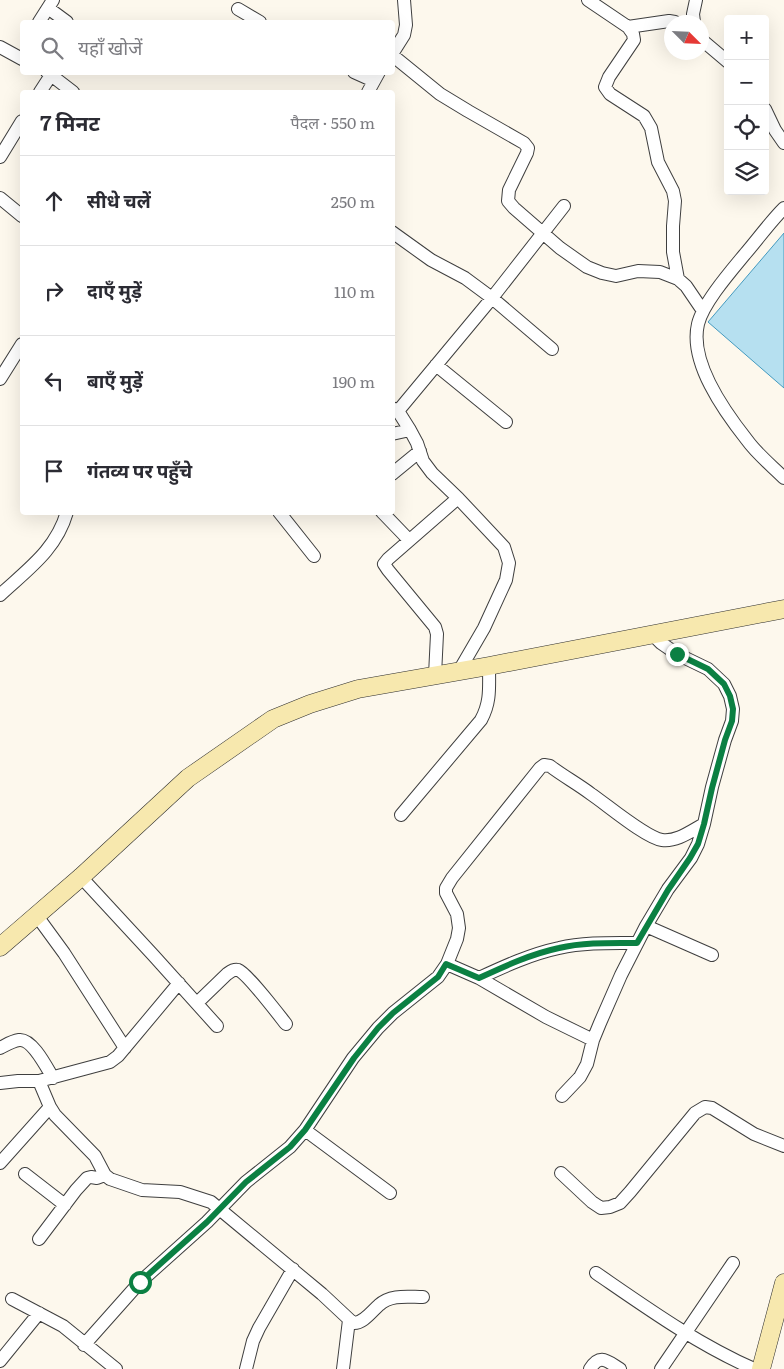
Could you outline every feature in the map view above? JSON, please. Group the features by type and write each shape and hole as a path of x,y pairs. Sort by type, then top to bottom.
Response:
{"street":[{"path":"395,49 404,35 406,25 404,0"},
{"path":"588,0 628,27 633,34 634,40 609,77 605,87 610,94 644,116 651,128 658,162 675,201 673,226 678,279"},
{"path":"693,15 696,0"},
{"path":"40,20 50,4 65,20"},
{"path":"238,10 256,20"},
{"path":"628,27 664,22"},
{"path":"709,46 726,60"},
{"path":"0,47 20,55"},
{"path":"395,56 440,94 524,143 528,148 527,153 509,190 508,200 514,208 560,248 587,267 602,273 616,276 638,272 660,272 678,279 686,286 703,311"},
{"path":"41,90 48,75"},
{"path":"50,75 70,90"},
{"path":"360,75 374,82"},
{"path":"769,117 784,143"},
{"path":"0,157 20,124"},
{"path":"0,198 20,214"},
{"path":"459,671 484,628 506,580 509,563 504,547 432,473 423,461 410,430 395,410 436,365 492,298 564,206"},
{"path":"784,208 722,282 703,311 698,324 697,342 702,365 718,399 748,441 784,478"},
{"path":"395,234 431,260 465,278 492,298 552,349"},
{"path":"0,378 20,347"},
{"path":"436,365 506,422"},
{"path":"395,433 410,430"},
{"path":"395,472 420,451"},
{"path":"435,675 437,634 435,627 384,564 458,498"},
{"path":"0,595 42,556 53,543 64,524 66,515"},
{"path":"284,515 314,556"},
{"path":"385,515 409,540"},
{"path":"0,947 81,877 188,778 273,719 310,704 358,689 489,666 784,609"},
{"path":"562,1096 580,1077 587,1064 593,1040 621,975 646,926 698,844 725,740 732,721 733,709 730,696 724,684 708,669 677,654 653,635"},
{"path":"401,815 486,712 489,701 489,666"},
{"path":"84,1344 140,1282 184,1244 246,1182 290,1147 305,1130 354,1058 378,1028 393,1013 438,977 457,939 459,928 456,914 446,893 446,888 540,768 544,765 550,766 640,829 661,840 679,838 704,824"},
{"path":"81,877 217,1026"},
{"path":"37,916 78,974 125,1048"},
{"path":"646,926 712,955"},
{"path":"479,978 523,958 561,947 637,943"},
{"path":"446,964 479,978 546,1017 593,1040"},
{"path":"197,1003 227,974 232,970 238,970 262,994 286,1024"},
{"path":"0,1083 39,1081 110,1062 125,1048 179,983"},
{"path":"0,1048 11,1042 21,1039 26,1040 33,1046 53,1078"},
{"path":"39,1081 55,1115 95,1156 110,1179 142,1190 180,1192 211,1202 293,1269 353,1323 360,1322 386,1300 399,1297 423,1297"},
{"path":"0,1163 50,1107"},
{"path":"561,1173 592,1202 601,1208 610,1207 620,1202 630,1192 695,1113 705,1107 712,1108 754,1134 784,1146"},
{"path":"305,1130 390,1192"},
{"path":"25,1174 65,1205"},
{"path":"39,1239 87,1178 97,1178 106,1175"},
{"path":"661,1369 733,1263"},
{"path":"246,1369 253,1341 259,1328 293,1269"},
{"path":"596,1273 686,1334 718,1353 754,1369"},
{"path":"761,1369 779,1322 784,1284"},
{"path":"12,1299 62,1326 116,1369"},
{"path":"0,1361 39,1313"},
{"path":"344,1369 350,1320"},
{"path":"590,1369 595,1361 601,1359 620,1369"}],"water":[{"path":"784,233 784,388 708,322"}],"route":[{"path":"140,1282 207,1222 246,1182 290,1147 305,1130 354,1058 378,1028 393,1013 438,977 446,964 479,978 536,953 561,947 637,943 698,844 725,740 732,721 733,709 730,696 724,684 708,669 677,654"}]}
